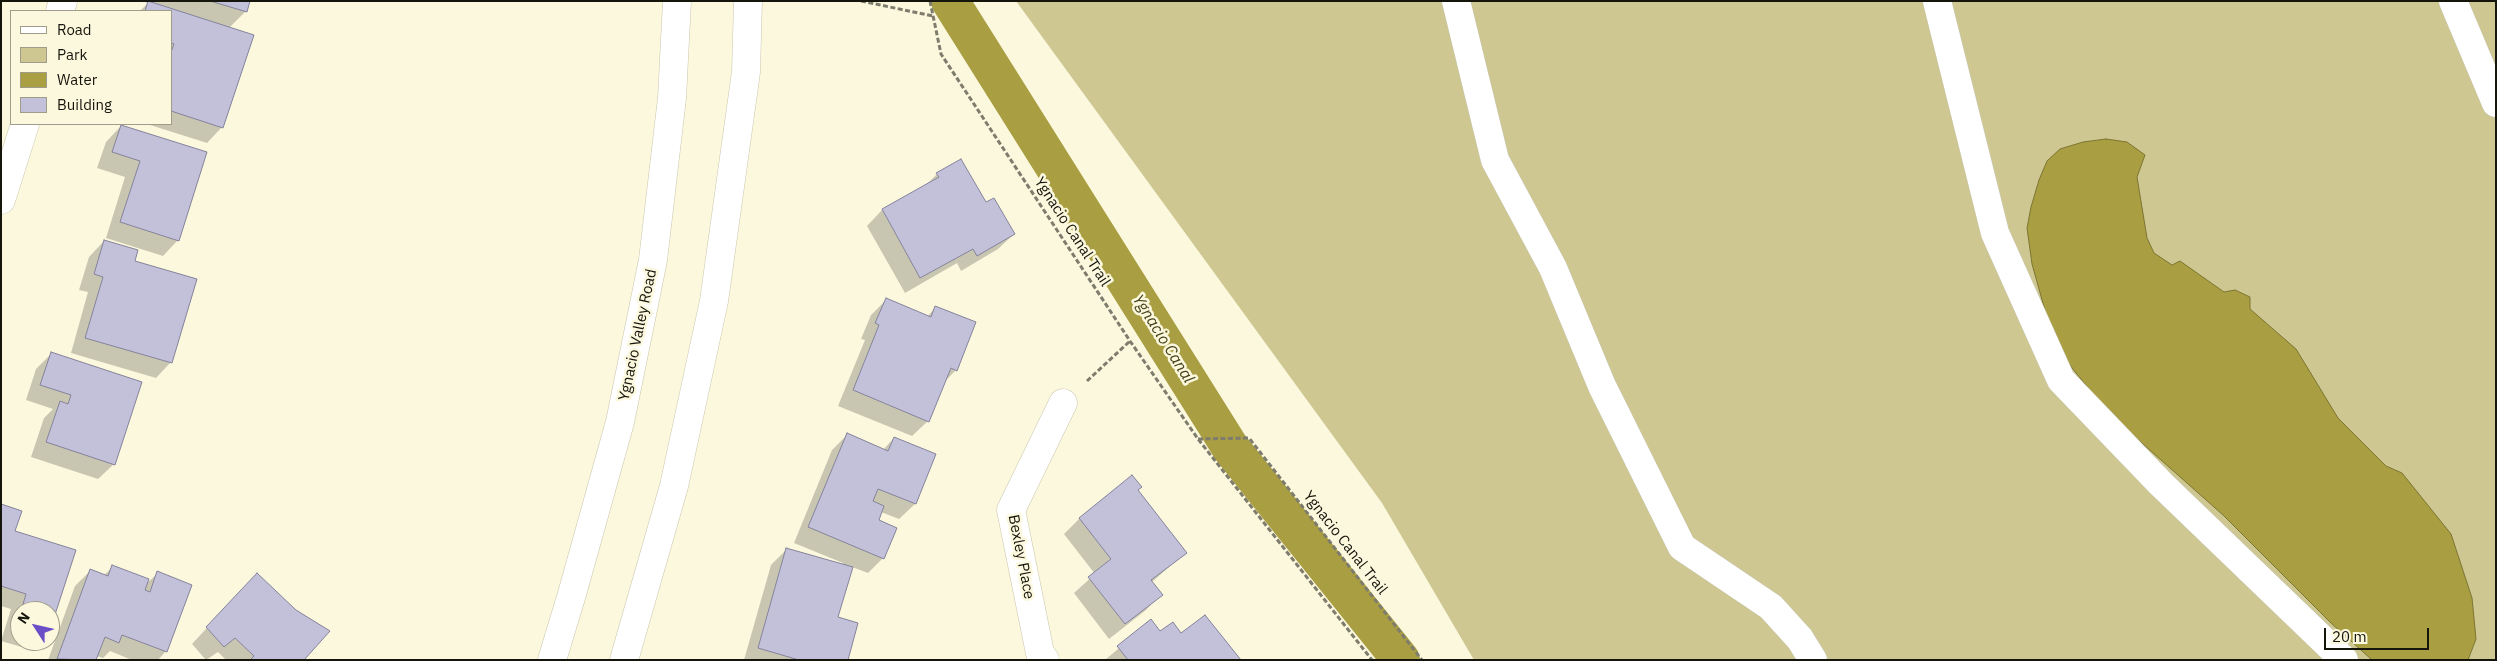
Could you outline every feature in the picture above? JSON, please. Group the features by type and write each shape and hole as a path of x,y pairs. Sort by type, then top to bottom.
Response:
{"main road":[{"name":"Ygnacio Valley Road","path":"552,660 620,422 653,260 672,98 677,1"},
{"path":"624,660 674,486 714,302 746,72 748,1"},
{"path":"1456,1 1495,160 1553,268 1602,386 1682,547 1771,607 1800,639 1813,660"},
{"path":"1937,1 1994,233 2061,380 2161,484 2344,660"},
{"path":"2452,1 2496,103"},
{"path":"1,200 25,125"},
{"name":"Bexley Place","path":"1045,660 1040,653 1011,510 1062,403"}],"path":[{"path":"861,1 934,16"},
{"name":"Ygnacio Canal Trail","path":"930,1 941,54 1130,341 1198,439 1249,438 1422,660"},
{"path":"1062,403 1130,341"},
{"path":"1198,439 1372,660"}],"green space":[{"path":"1016,1 2496,1 2496,660 1474,660 1382,503"}],"water":[{"path":"2106,139 2127,142 2145,155 2137,177 2147,238 2154,253 2172,265 2180,261 2224,292 2235,290 2250,297 2250,309 2296,349 2338,418 2386,466 2402,473 2451,534 2472,598 2476,639 2468,660 2372,660 2331,623 2223,515 2108,413 2061,354 2046,314 2032,264 2027,228 2031,207 2047,161 2060,149 2083,142"}],"building":[{"path":"148,1 254,35 223,128 172,111 172,49 174,44 172,43 172,10 145,10"},
{"path":"210,1 250,1 247,12"},
{"path":"121,125 207,152 179,241 120,222 140,161 112,152"},
{"path":"961,159 986,202 994,198 1015,234 977,256 973,249 920,278 882,209 939,177 936,173"},
{"path":"104,240 138,250 135,261 197,279 172,363 85,338 103,277 94,274"},
{"path":"886,298 931,317 935,306 976,322 957,371 951,368 929,422 853,390 879,325 875,323"},
{"path":"51,352 142,382 115,465 46,442 60,401 68,404 71,395 40,385"},
{"path":"847,433 888,451 894,437 936,454 916,504 878,489 873,501 884,506 879,520 897,528 884,559 808,527"},
{"path":"1132,475 1142,487 1138,490 1187,553 1151,580 1163,595 1125,624 1088,577 1111,559 1079,518"},
{"path":"1,504 22,511 15,531 76,550 59,601 24,601 26,594 1,586"},
{"path":"786,548 853,567 838,617 858,623 848,660 799,660 758,648"},
{"path":"112,565 149,579 145,590 150,592 157,571 192,585 167,652 122,635 119,643 105,637 96,660 57,659 90,569 108,576"},
{"path":"257,573 296,610 330,631 304,660 250,660 254,656 235,638 224,647 206,627"},
{"path":"1205,615 1241,660 1128,660 1117,646 1151,619 1160,631 1173,622 1181,633"}],"waterway":[{"name":"Ygnacio Canal","path":"950,1 1230,447 1401,660"}]}
